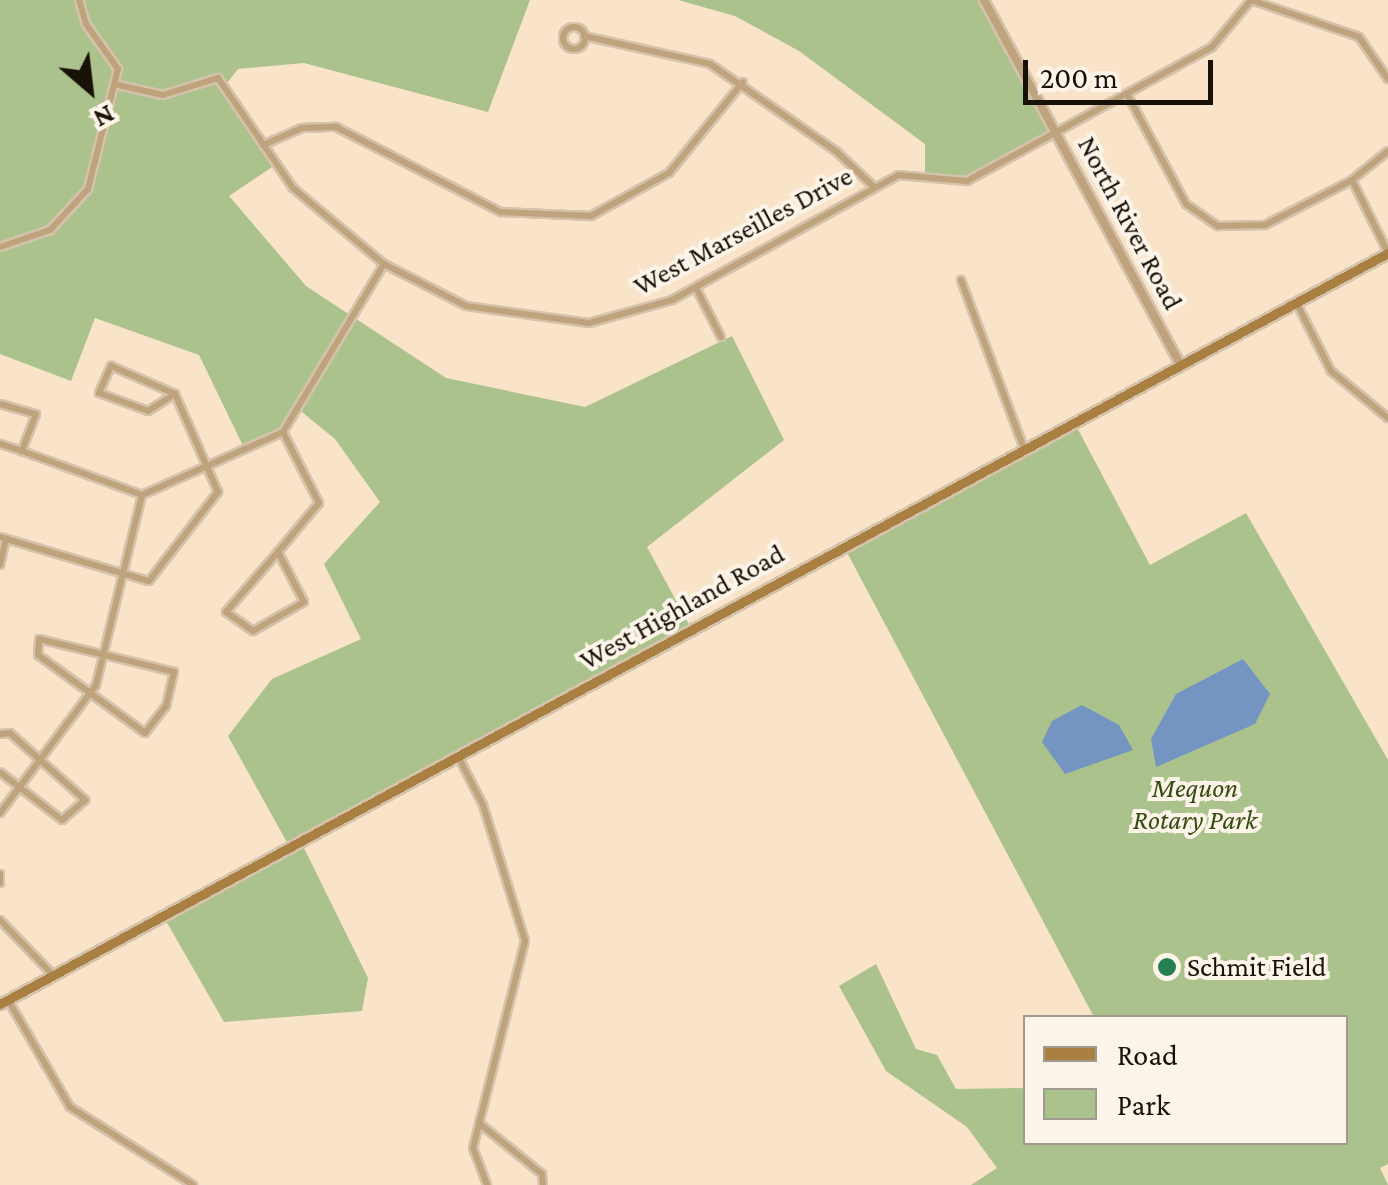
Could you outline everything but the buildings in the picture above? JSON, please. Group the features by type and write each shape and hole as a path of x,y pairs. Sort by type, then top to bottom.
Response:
{"main road":[{"name":"West Highland Road","path":"4,1002 1023,446 1388,253"}],"street":[{"path":"0,246 20,246 77,208 118,86 114,60 86,24 78,0"},
{"name":"North River Road","path":"984,0 1179,362"},
{"path":"1251,0 1359,37 1388,79"},
{"name":"West Marseilles Drive","path":"118,86 162,95 218,78 292,188 384,264 466,306 549,323 637,313 696,288 875,188 914,171 966,181 1222,39 1251,0"},
{"path":"584,36 670,50 743,82 875,188"},
{"path":"263,145 302,128 336,127 501,212 592,216 669,173 743,82"},
{"path":"1127,94 1186,204 1218,226 1265,225 1352,180 1388,150"},
{"path":"1352,180 1388,253"},
{"path":"0,444 142,495 283,432 384,264"},
{"path":"961,280 1023,446"},
{"path":"696,288 722,337"},
{"path":"1295,301 1331,371 1388,418"},
{"path":"0,565 3,538 149,580 218,492 175,394 111,366 99,393 148,410 175,394"},
{"path":"0,404 36,414 22,451"},
{"path":"278,552 304,602 253,631 226,612 319,503 283,432"},
{"path":"0,813 88,696 105,656 142,495"},
{"path":"39,639 174,672 166,706 145,733 88,696 38,655 39,639"},
{"path":"0,734 42,759 84,796 82,806 62,820 0,772"},
{"path":"457,755 483,805 525,942 473,1148 486,1185"},
{"path":"0,874 0,884"},
{"path":"0,920 53,975"},
{"path":"4,1002 70,1108 193,1185"},
{"path":"478,1122 542,1174 543,1185"}],"green space":[{"path":"0,0 530,0 488,112 304,63 238,69 224,87 272,167 229,196 306,286 446,378 585,407 732,336 784,440 647,547 691,628 289,846 228,736 272,679 361,639 324,564 380,502 335,439 297,408 283,432 245,450 199,355 95,318 71,381 0,354"},
{"path":"678,0 984,0 1056,132 967,181 925,173 925,144 799,51 735,16"},
{"name":"Mequon Rotary Park","path":"1073,420 1150,565 1246,513 1388,760 1388,1164 1380,1168 1388,1185 971,1185 997,1168 967,1127 886,1071 839,986 876,964 916,1049 937,1055 956,1089 1023,1088 1023,1145 1348,1145 1348,1015 1093,1015 843,545"},
{"path":"303,846 368,978 362,1011 224,1022 166,921"}],"water":[{"path":"1243,659 1270,694 1255,724 1156,767 1151,739 1176,694"},
{"path":"1082,705 1119,725 1133,750 1065,774 1042,742 1052,721"}],"place":[{"name":"Schmit Field","path":"1167,967"}]}
